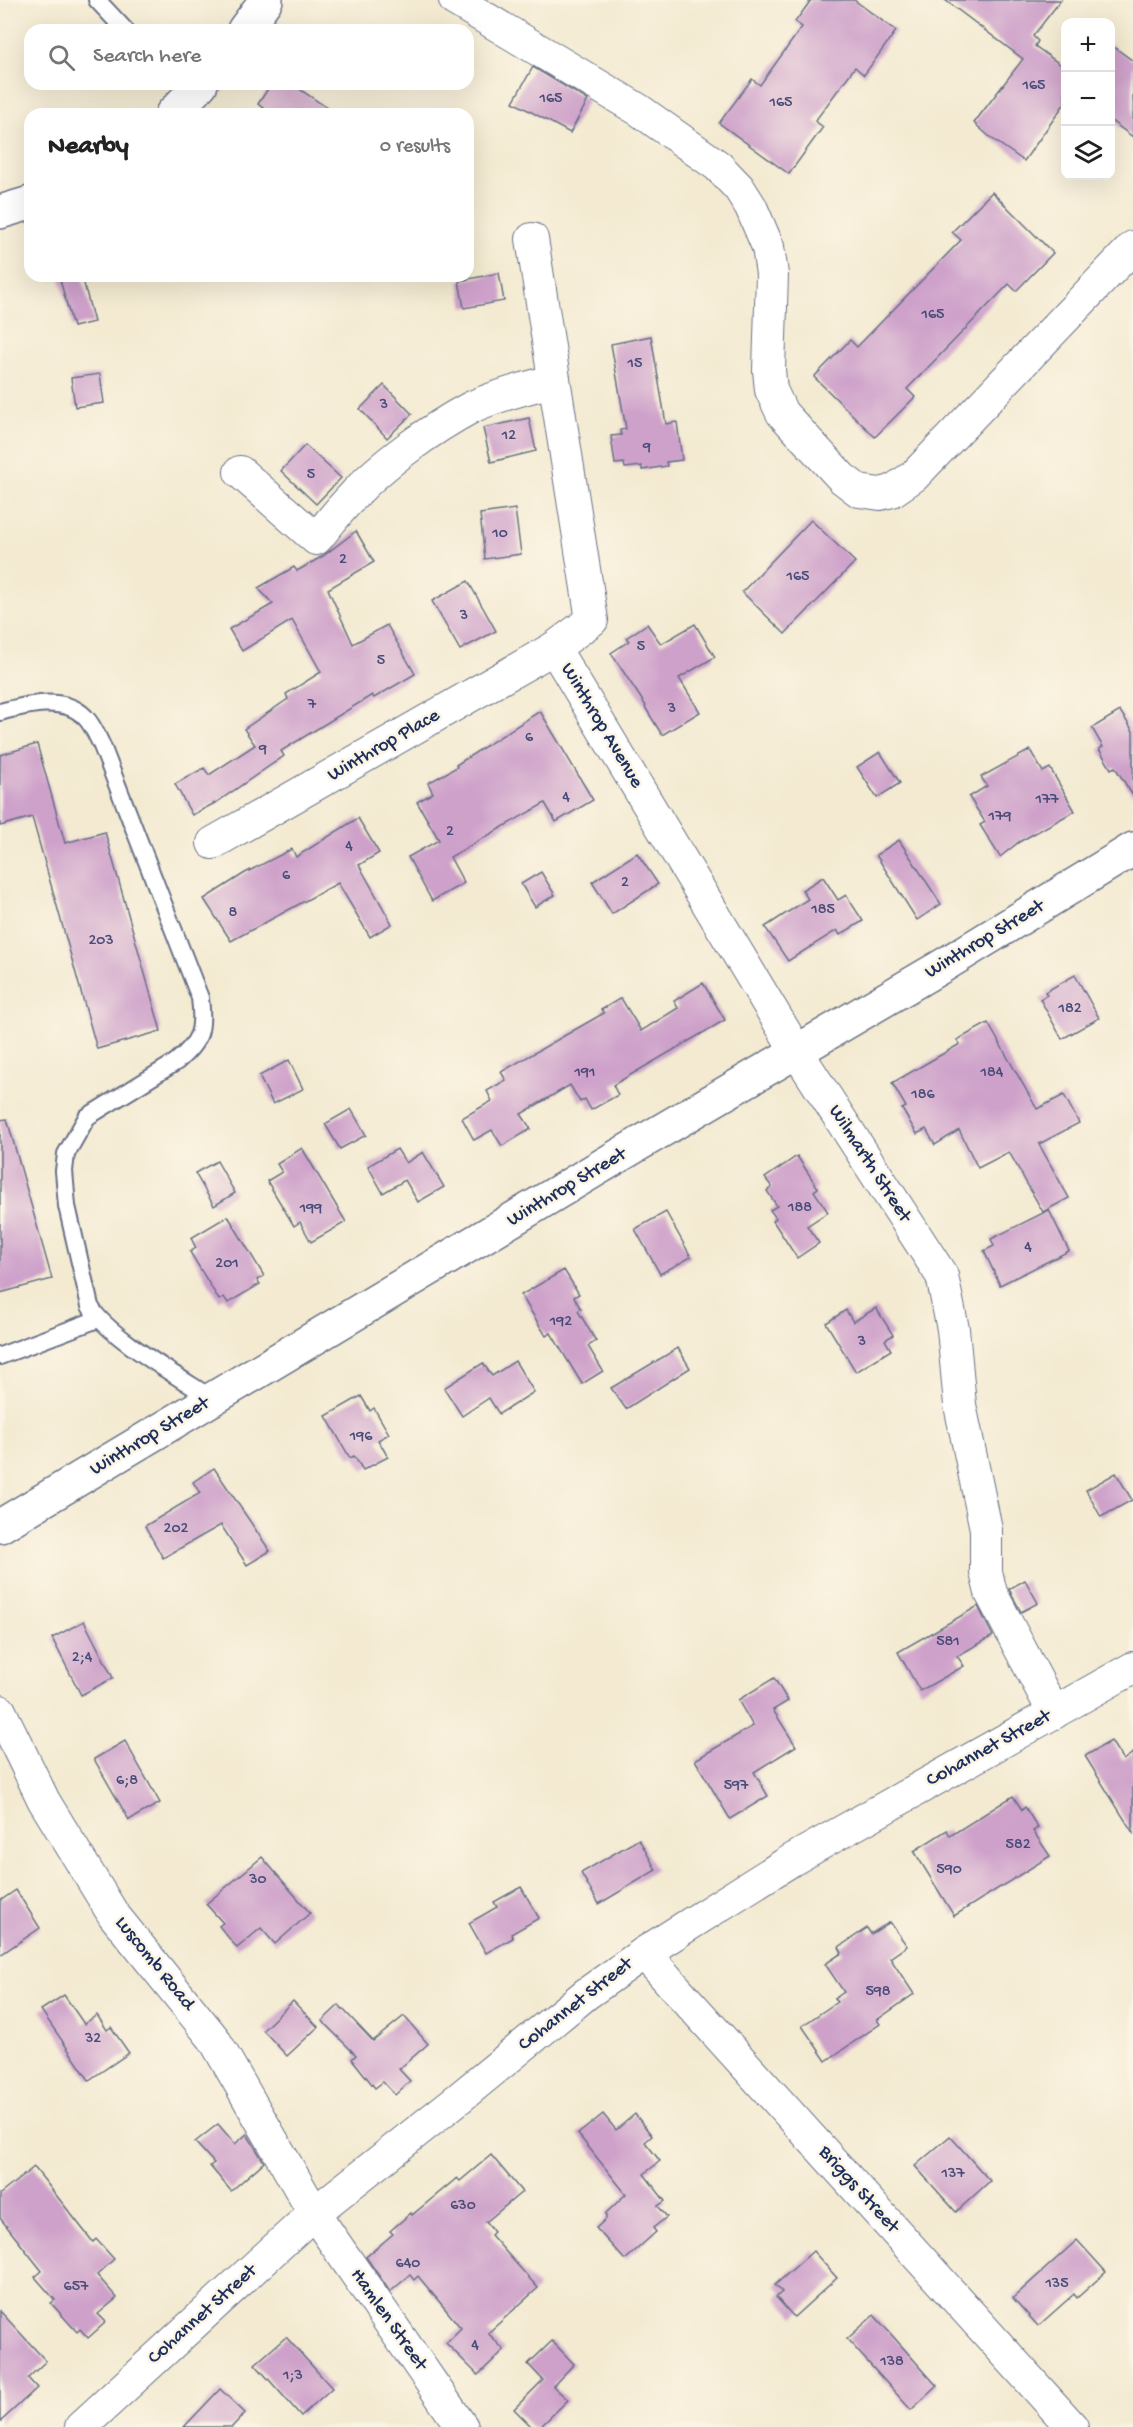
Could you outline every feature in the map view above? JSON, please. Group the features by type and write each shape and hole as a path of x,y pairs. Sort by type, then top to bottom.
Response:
{"main road":[{"path":"248,24 266,0"},
{"path":"0,212 24,205"},
{"name":"Winthrop Street","path":"0,1526 620,1155 963,954 1133,849"}],"street":[{"path":"455,0 639,110 718,166 739,188 761,227 768,247 772,274 769,370 771,390 782,413 842,478 859,491 880,494 892,491 914,476 1133,247"},
{"name":"Winthrop Avenue","path":"532,239 592,620 554,648 797,1052"},
{"path":"240,472 316,539 353,495 386,467 448,421 499,397 554,380"},
{"name":"Winthrop Place","path":"213,843 554,648"},
{"name":"Wilmarth Street","path":"797,1052 942,1276 953,1329 960,1405 986,1529 987,1572 991,1593 1054,1713"},
{"name":"Cohannet Street","path":"81,2427 314,2213 586,1994 644,1953 809,1851 1133,1668"},
{"name":"Luscomb Road","path":"0,1711 44,1801 113,1914 214,2039 314,2213"},
{"name":"Briggs Street","path":"644,1953 1071,2427"},
{"name":"Hamlen Street","path":"314,2213 462,2427"}],"lane":[{"path":"97,0 119,24"},
{"path":"0,712 20,706 62,705 77,711 91,724 102,746 200,998 201,1030 188,1052 176,1062 87,1117 66,1154 64,1171 67,1206 90,1306 99,1318 130,1344 214,1400"},
{"path":"0,1356 99,1318"}],"building":[{"path":"811,0 854,0 896,31 864,75 855,67 815,121 823,127 789,174 719,123 752,79 760,85 802,27 795,22"},
{"path":"945,0 1061,0 1033,36 1038,41 1035,46 1061,65 1061,109 1024,161 974,123 1023,59"},
{"path":"1115,48 1133,61 1133,137 1115,124"},
{"path":"533,67 588,100 570,133 513,102"},
{"path":"267,90 301,90 327,108 264,108 258,104"},
{"path":"992,192 1053,253 1016,291 1009,284 907,389 915,397 875,437 814,377 850,340 857,347 961,240 952,232"},
{"path":"499,273 504,301 464,308 459,282 474,282 474,278"},
{"path":"61,282 84,282 94,322 73,327"},
{"path":"651,336 666,424 677,422 682,460 666,462 667,466 642,470 642,466 625,468 624,463 615,464 611,436 621,435 620,430 626,429 611,344"},
{"path":"100,374 104,403 75,407 71,378"},
{"path":"384,385 412,414 387,438 360,409"},
{"path":"529,418 536,451 491,462 483,428"},
{"path":"305,445 341,478 316,504 281,471"},
{"path":"515,509 521,554 485,559 480,514"},
{"path":"811,520 855,562 785,634 742,592"},
{"path":"356,531 374,562 328,589 353,644 387,625 415,674 374,698 372,695 281,751 284,756 217,802 192,815 175,784 204,768 209,775 255,745 244,729 288,699 286,694 321,672 292,620 242,651 229,629 273,604 258,588 294,567 297,571 323,556"},
{"path":"468,581 496,631 460,650 432,601"},
{"path":"647,624 661,644 695,624 715,657 679,678 700,712 662,735 611,653 629,641 626,638"},
{"path":"540,711 593,800 556,822 545,803 450,857 464,883 432,901 408,857 439,840 417,802 433,793 428,783 457,767 456,765"},
{"path":"1120,711 1133,731 1133,796 1115,767 1111,769 1099,749 1103,747 1092,728"},
{"path":"37,744 65,843 105,832 161,1031 97,1049 32,817 0,826 0,755"},
{"path":"1030,750 1043,772 1050,768 1075,811 1019,842 1000,857 980,825 985,822 969,797 987,786 981,777"},
{"path":"880,752 900,783 877,798 857,767"},
{"path":"358,818 379,853 359,865 392,924 370,937 338,883 231,941 204,899 245,873 292,849 296,857"},
{"path":"899,840 941,904 917,920 876,855"},
{"path":"637,853 658,884 612,914 592,882"},
{"path":"541,872 555,895 535,907 521,884"},
{"path":"823,877 838,900 846,895 863,921 840,935 837,930 788,961 765,927 808,899 802,890"},
{"path":"1075,975 1099,1018 1062,1039 1040,999 1047,995 1045,992"},
{"path":"703,983 725,1020 613,1085 618,1095 591,1110 585,1099 580,1102 570,1085 521,1114 531,1129 502,1146 492,1130 474,1140 462,1118 492,1101 487,1091 506,1080 501,1072 604,1013 601,1010 621,998 641,1031 678,1008 674,1001"},
{"path":"988,1023 1037,1109 1064,1095 1079,1123 1039,1144 1069,1198 1043,1212 1009,1152 978,1168 959,1130 935,1145 926,1129 917,1134 902,1109 906,1107 892,1083 960,1044 957,1040"},
{"path":"289,1060 303,1089 273,1104 259,1076"},
{"path":"351,1109 366,1135 340,1149 325,1124"},
{"path":"7,1119 52,1279 0,1293 0,1120"},
{"path":"302,1148 346,1222 311,1242 300,1222 294,1226 267,1181 282,1172 277,1164"},
{"path":"397,1149 406,1163 423,1152 444,1187 418,1202 405,1180 383,1193 368,1166"},
{"path":"797,1156 818,1188 814,1191 828,1212 807,1226 819,1243 797,1258 773,1221 776,1218 770,1210 777,1206 767,1191 772,1187 765,1178"},
{"path":"217,1161 235,1193 214,1206 195,1173"},
{"path":"1049,1210 1069,1251 1000,1285 984,1251 994,1246 991,1239"},
{"path":"666,1212 691,1257 660,1274 635,1229"},
{"path":"228,1216 264,1276 257,1280 260,1284 228,1303 224,1297 219,1300 190,1252 196,1248 191,1238"},
{"path":"564,1270 579,1294 574,1297 581,1309 578,1311 596,1341 588,1346 603,1371 582,1384 551,1333 546,1336 521,1295"},
{"path":"876,1308 893,1335 885,1340 891,1350 856,1372 826,1323 846,1310 853,1322"},
{"path":"678,1348 690,1368 626,1409 611,1388"},
{"path":"515,1361 534,1392 499,1414 489,1398 462,1416 444,1388 483,1363 492,1376"},
{"path":"361,1396 370,1411 374,1408 389,1434 378,1440 388,1457 363,1470 354,1456 350,1458 326,1416"},
{"path":"214,1468 270,1551 247,1565 221,1525 163,1558 145,1526 200,1493 193,1482"},
{"path":"1116,1473 1132,1500 1101,1517 1086,1490"},
{"path":"1025,1580 1038,1603 1021,1612 1009,1589"},
{"path":"978,1606 993,1636 957,1656 964,1666 920,1691 898,1652"},
{"path":"84,1621 113,1678 81,1695 52,1638"},
{"path":"774,1678 788,1701 773,1710 796,1746 754,1772 768,1796 730,1819 695,1760 753,1726 738,1700"},
{"path":"125,1741 160,1803 129,1820 94,1759"},
{"path":"1111,1741 1123,1760 1133,1753 1133,1833 1085,1756"},
{"path":"1013,1796 1022,1810 1025,1807 1038,1828 1033,1831 1050,1856 954,1916 914,1851 947,1830 950,1836"},
{"path":"639,1839 656,1870 599,1904 581,1873"},
{"path":"262,1857 310,1913 275,1944 261,1928 237,1948 219,1926 223,1923 206,1904"},
{"path":"521,1887 539,1918 511,1934 513,1938 486,1953 469,1923 497,1907 494,1902"},
{"path":"16,1890 40,1928 0,1955 0,1901"},
{"path":"890,1922 907,1946 890,1958 914,1994 877,2020 880,2024 826,2061 802,2026 837,2002 834,1999 844,1992 825,1964 842,1953 839,1947 867,1928 871,1934"},
{"path":"64,1995 84,2024 97,2015 107,2030 111,2027 129,2053 89,2080 41,2010"},
{"path":"293,2001 318,2027 287,2056 263,2030"},
{"path":"339,2005 373,2041 404,2016 428,2044 399,2069 410,2081 395,2095 383,2082 375,2088 352,2059 356,2055 322,2021"},
{"path":"603,2114 616,2130 635,2114 652,2136 645,2142 660,2161 644,2174 665,2201 658,2206 667,2217 653,2228 656,2232 625,2260 596,2228 606,2219 606,2213 626,2194 578,2134"},
{"path":"218,2124 235,2144 247,2134 264,2162 231,2191 210,2166 214,2163 195,2142"},
{"path":"950,2136 990,2181 956,2212 915,2166"},
{"path":"491,2155 522,2192 486,2222 494,2232 491,2235 538,2288 488,2333 504,2350 478,2375 446,2343 461,2328 418,2276 414,2280 410,2275 390,2292 366,2257 393,2234 390,2231 411,2213 412,2215 457,2178 460,2181"},
{"path":"34,2167 93,2242 96,2239 114,2259 97,2275 117,2298 98,2314 106,2322 88,2338 80,2329 77,2332 51,2303 55,2300 35,2277 42,2271 0,2218 0,2194"},
{"path":"1077,2240 1106,2272 1077,2298 1074,2294 1038,2326 1013,2298"},
{"path":"813,2251 837,2278 794,2317 776,2297 782,2292 775,2285"},
{"path":"0,2311 46,2361 28,2378 37,2388 0,2422"},
{"path":"874,2315 937,2386 911,2410 847,2339"},
{"path":"286,2337 332,2388 301,2416 255,2364"},
{"path":"552,2341 574,2364 553,2386 568,2400 540,2427 532,2427 514,2409 543,2380 528,2364"},
{"path":"220,2389 245,2413 232,2427 184,2427"}]}
